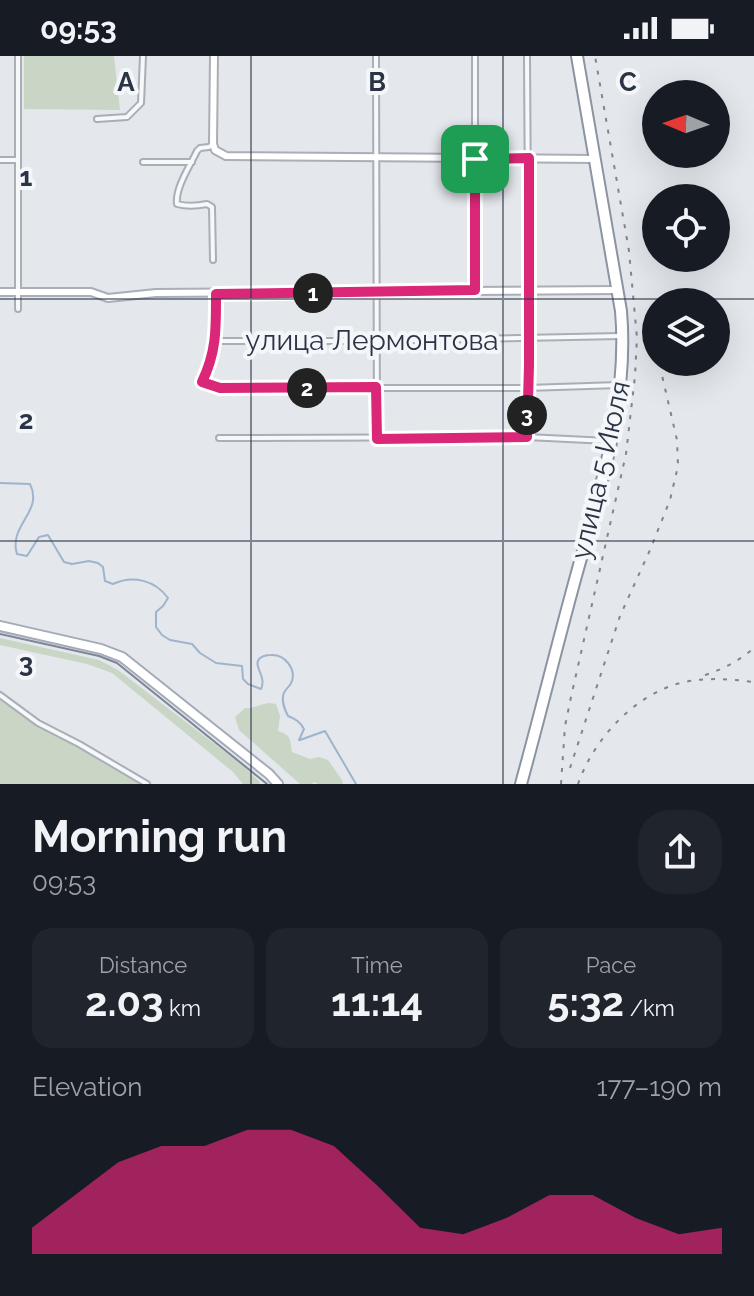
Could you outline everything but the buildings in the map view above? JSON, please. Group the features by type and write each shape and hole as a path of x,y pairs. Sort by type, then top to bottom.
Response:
{"highway":[{"name":"улица 5 Июля","path":"521,784 604,472 621,385 623,336 618,290 577,56"}],"main road":[{"path":"0,626 101,649 122,657 278,784"}],"street":[{"path":"18,56 18,309"},
{"path":"97,119 127,117 141,103 143,56"},
{"path":"214,56 213,144 215,150 226,156 595,159"},
{"path":"376,56 377,439"},
{"path":"475,56 475,290"},
{"path":"527,56 527,437"},
{"path":"213,144 200,148 176,201 183,206 207,204 212,207 213,260"},
{"path":"0,160 18,160"},
{"path":"143,162 192,162"},
{"path":"0,292 91,292 108,298 156,293 618,290"},
{"path":"216,294 216,341 202,382 220,388 621,385"},
{"name":"улица Лермонтова","path":"216,341 623,336"},
{"path":"219,438 527,437 611,442"},
{"path":"0,695 38,723 147,784"}],"green space":[{"path":"24,56 114,56 120,110 24,109"},
{"path":"0,638 99,660 118,670 242,765 260,784 243,784 233,772 112,673 87,664 0,645"},
{"path":"0,694 22,710 148,784 0,784"},
{"path":"276,704 280,716 278,731 289,738 292,752 310,759 319,757 328,760 343,784 300,784 239,730 235,717 245,708"}],"waterway":[{"path":"0,483 30,484 33,494 30,511 17,535 17,554 27,556 39,537 48,535 64,562 98,563 103,567 105,581 113,584 128,580 150,583 168,598 156,612 156,627 162,635 170,640 192,644 216,663 242,666 243,679 248,684 261,689 260,658 276,655 284,659 291,667 293,676 283,694 283,705 288,716 298,721 304,729 299,740"},
{"path":"300,740 325,731 356,784"}],"tram line":[{"path":"0,634 99,656 117,663 267,784"}],"railway":[{"path":"561,784 565,726 626,454 637,338 629,251 595,56"},
{"path":"570,768 620,616 670,500 678,466 677,440 662,376"},
{"path":"705,675 731,664 754,648"},
{"path":"578,784 605,736 646,698 689,681 717,679 754,682"}],"route":[{"path":"529,158 527,437 377,439 376,387 220,388 202,382 216,341 216,294 475,290 475,159 529,158"}]}
